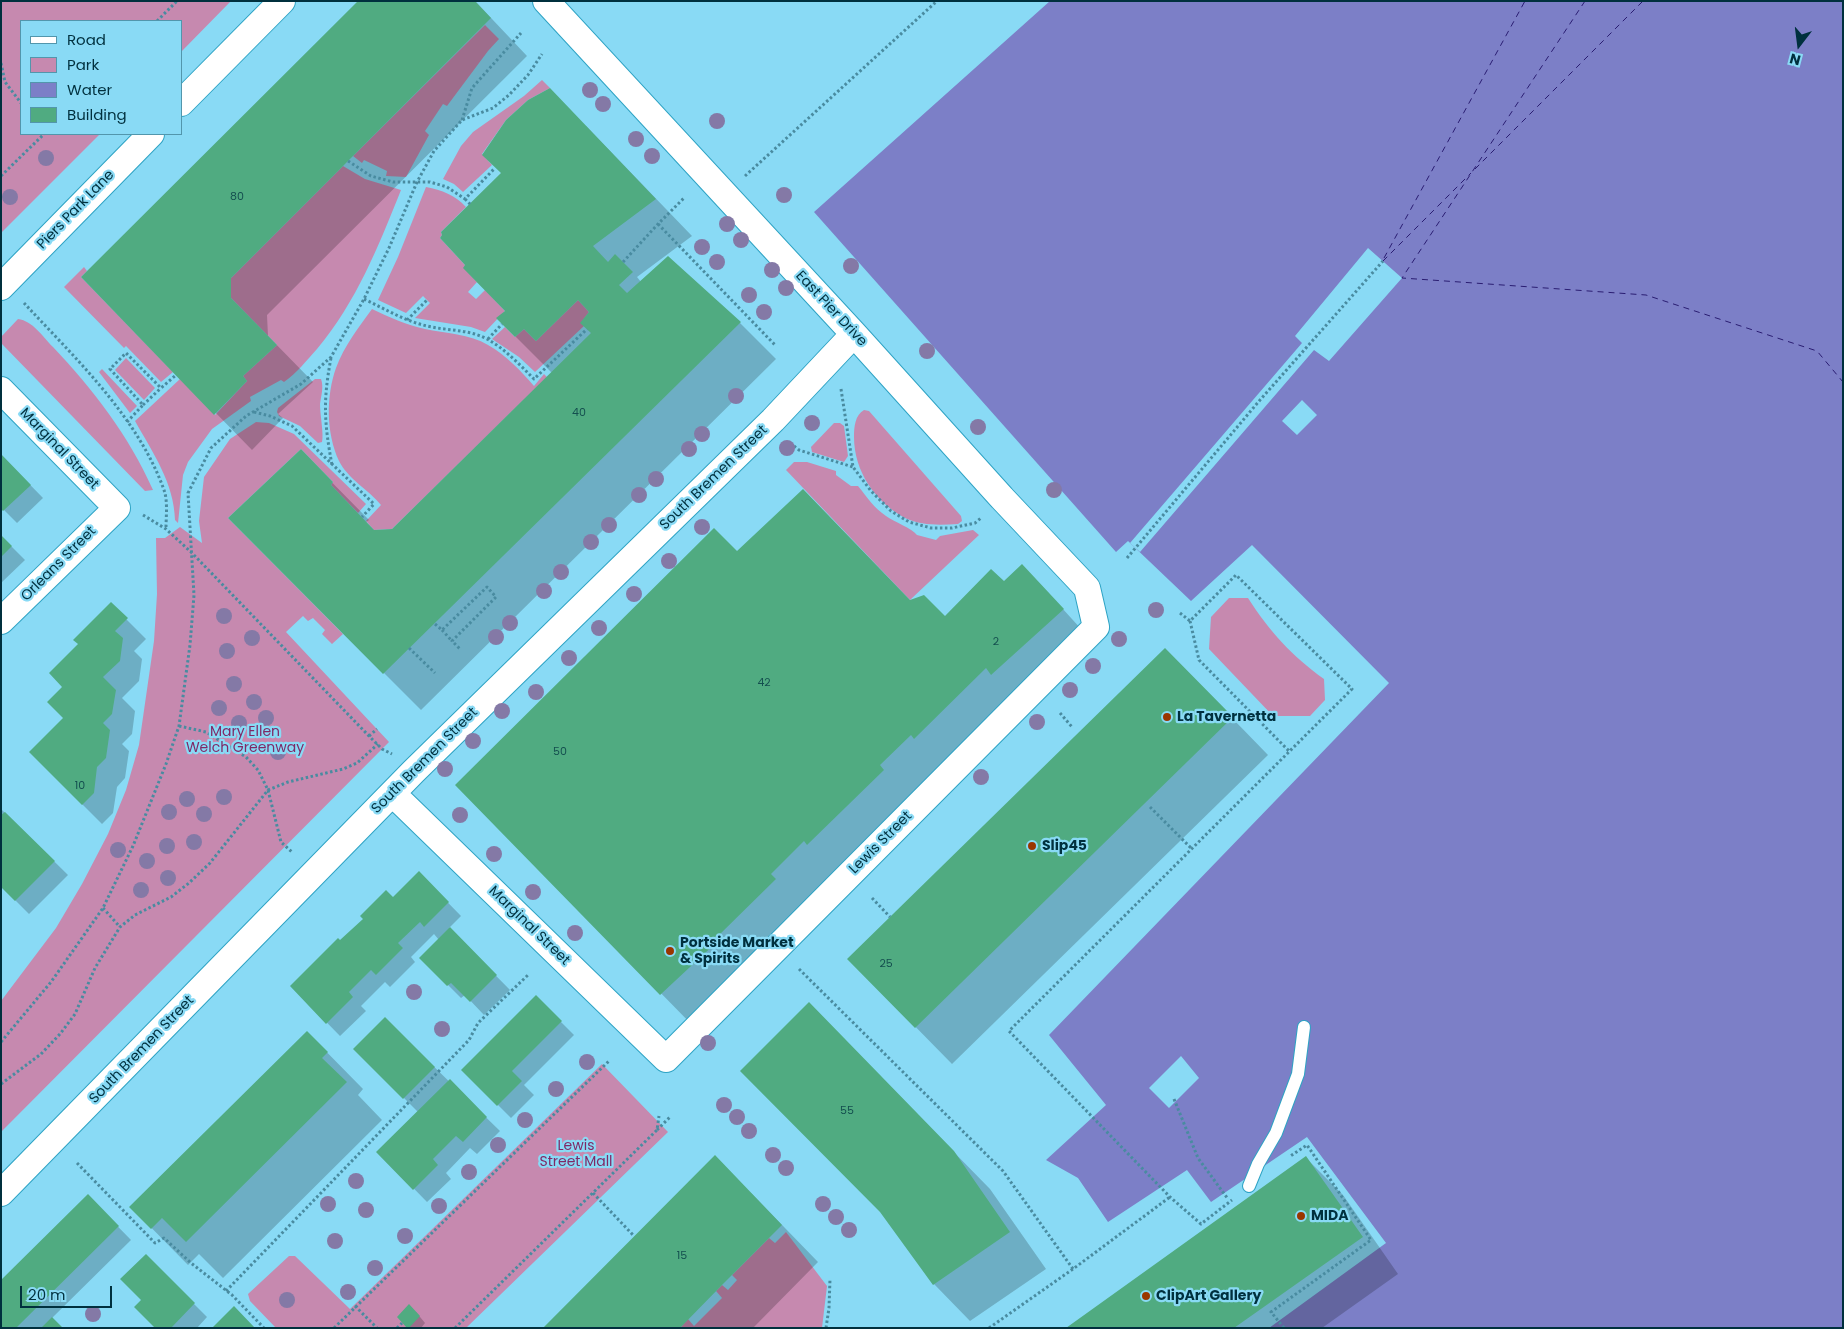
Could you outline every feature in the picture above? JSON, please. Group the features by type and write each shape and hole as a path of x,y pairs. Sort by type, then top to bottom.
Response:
{"street":[{"path":"182,102 282,1"},
{"name":"East Pier Drive","path":"546,1 854,334 1002,498 1088,588 1096,627"},
{"name":"Piers Park Lane","path":"3,285 150,135"},
{"name":"South Bremen Street","path":"1,1193 428,757 773,420 854,334"},
{"name":"Marginal Street","path":"1,390 117,508"},
{"name":"Orleans Street","path":"1,621 117,508"},
{"name":"Lewis Street","path":"666,1059 1096,627"},
{"name":"Marginal Street","path":"393,794 666,1059"}],"lane":[{"path":"1249,1186 1258,1164 1276,1133 1298,1074 1304,1027"}],"path":[{"path":"158,20 177,1"},
{"path":"745,176 937,1"},
{"path":"1,1042 51,982 103,908 133,846 179,726 194,596 188,493 211,448 246,416 301,384 331,357 364,299 389,248 416,182 434,151 462,120 472,88 521,33"},
{"path":"462,120 492,108 509,95 528,75 542,54"},
{"path":"1,62 5,82 20,102"},
{"path":"1,176 43,135"},
{"path":"348,161 371,176 393,182 430,182 447,187 470,204"},
{"path":"465,199 495,168"},
{"path":"623,262 684,198"},
{"path":"658,224 775,345"},
{"path":"1127,558 1260,400 1383,261"},
{"path":"3,285 94,378 127,422 148,455 165,492 166,529"},
{"path":"364,299 407,320 428,326 465,330 488,339 534,379 587,329"},
{"path":"407,320 427,300"},
{"path":"488,339 502,324"},
{"path":"143,405 110,369 126,353 162,388"},
{"path":"331,357 324,410 332,464"},
{"path":"127,422 176,375"},
{"path":"841,388 853,467 871,491 884,504 908,522 931,528 952,528 974,524 982,516"},
{"path":"253,412 270,416 292,426 374,504 362,517"},
{"path":"794,446 799,450 853,467"},
{"path":"117,508 144,515 166,529 192,553 382,749"},
{"path":"1190,621 1236,575 1352,689 1009,1031 1170,1197 1201,1224 1249,1186"},
{"path":"442,630 487,587 496,597 452,640"},
{"path":"1180,613 1190,621 1199,660 1289,751"},
{"path":"435,624 460,649"},
{"path":"409,648 435,673"},
{"path":"1060,713 1072,727"},
{"path":"179,726 206,732 246,757 258,770 268,790 281,842 313,873"},
{"path":"369,736 377,729"},
{"path":"1,1084 40,1054 60,1034 75,1014 95,968 120,927 135,915 171,897 189,883 210,863 268,790 288,782 343,769 357,763 378,744"},
{"path":"1150,807 1192,849"},
{"path":"872,898 890,917"},
{"path":"103,908 120,927"},
{"path":"799,969 1003,1171 1073,1270"},
{"path":"226,1291 470,1040 478,1023 528,975"},
{"path":"334,1328 609,1061"},
{"path":"1174,1099 1198,1158 1230,1201"},
{"path":"657,1130 659,1116"},
{"path":"455,1328 671,1116"},
{"path":"1284,1328 1271,1312 1371,1240 1306,1145 1285,1160"},
{"path":"77,1163 155,1243 164,1238 226,1291 264,1328"},
{"path":"593,1193 634,1236"},
{"path":"989,1328 1073,1270 1170,1197"},
{"path":"826,1328 830,1279"},
{"path":"355,1306 377,1328"},
{"path":"397,1328 402,1323"}],"green space":[{"path":"1,1 231,1 182,51 182,20 20,20 20,135 99,135 1,233"},
{"path":"485,25 499,39 447,106 443,104 425,131 429,135 406,177 386,176 387,171 364,160 362,163 353,156"},
{"path":"542,80 550,88 528,100 506,120 482,154 492,165 463,192 454,184 443,179 461,146 473,132 524,96"},
{"path":"343,166 365,179 401,190 375,253 344,312 317,349 301,367 284,382 281,380 250,397 251,401 212,429 188,462 183,475 178,523 175,520 174,506 167,481 135,421 180,379 215,415 247,381 243,376 277,345 231,298 231,278"},
{"path":"426,187 448,194 466,207 441,232 440,238 465,265 464,268 477,282 468,292 476,299 485,290 505,311 485,332 471,327 415,318 430,303 423,296 406,313 378,300 398,257"},
{"path":"84,267 87,271 81,277 173,372 161,382 126,346 124,348 64,287"},
{"path":"578,300 589,312 581,323 584,326 535,372 519,357 492,339 505,327 515,337 524,329 536,341"},
{"path":"372,309 411,325 481,341 507,358 534,386 544,374 547,377 392,529 374,530 366,521 381,505 353,479 339,461 332,439 329,414 330,390 339,360 352,337"},
{"path":"18,319 23,320 37,330 96,396 133,451 153,490 145,491 2,344 1,337"},
{"path":"126,358 155,388 144,400 115,370"},
{"path":"102,369 137,406 130,413 99,372"},
{"path":"315,379 321,379 322,385 320,404 322,442 318,443 300,426 279,416 277,412 278,408"},
{"path":"864,410 869,411 961,516 962,521 958,524 938,525 911,521 894,511 876,494 862,473 855,450 854,433 856,422"},
{"name":"Mary Ellen Welch Greenway","path":"256,422 269,423 294,434 366,504 358,513 331,485 333,482 301,449 228,518 343,634 332,644 322,634 325,630 313,618 308,621 303,616 286,632 389,742 1,1132 1,1001 56,928 82,884 108,834 126,790 139,745 154,641 157,594 156,538 165,538 180,527 202,543 199,521 204,477 230,439"},
{"path":"834,423 840,423 844,426 848,456 844,462 812,452 811,447"},
{"path":"794,462 807,462 836,471 836,475 851,486 858,486 882,513 917,535 936,540 940,536 973,530 979,535 910,600 786,470"},
{"path":"1229,598 1248,598 1282,642 1324,679 1325,700 1310,716 1273,716 1209,649 1211,617"},
{"name":"Lewis Street Mall","path":"602,1064 668,1132 466,1328 276,1328 250,1301 248,1294 289,1256 295,1256 350,1309"},
{"path":"786,1232 827,1286 822,1328 680,1328 688,1319 694,1326 722,1298 716,1291 722,1285 728,1290 737,1280 732,1275 769,1238 775,1243"}],"water":[{"path":"1050,1 1843,1 1843,1328 1269,1328 1386,1243 1307,1137 1211,1202 1187,1170 1108,1222 1078,1178 1046,1160 1106,1105 1049,1035 1389,683 1252,545 1191,601 1128,541 1116,552 814,212"}],"pier":[{"path":"1368,248 1402,278 1329,361 1314,350 1140,552 1130,543 1302,343 1295,336"},
{"path":"1302,400 1317,415 1297,435 1282,421"},
{"path":"1181,1056 1199,1078 1169,1108 1149,1088"}],"building":[{"path":"358,1 475,1 491,18 231,278 231,298 277,345 243,376 247,381 214,415 81,277"},
{"path":"550,88 656,199 593,246 608,262 615,254 633,272 619,285 627,293 668,256 741,322 383,674 228,518 301,449 333,482 331,485 374,530 392,529 591,333 580,323 589,312 578,300 536,341 524,329 515,337 496,318 505,311 463,268 465,265 440,238 441,232 501,173 482,155 506,120 528,100"},
{"path":"1,454 31,485 3,511 1,509"},
{"path":"803,489 910,600 924,595 945,616 991,569 1004,581 1022,564 1064,609 991,675 986,668 914,739 911,735 880,765 884,770 807,845 804,841 771,874 776,879 716,938 719,940 660,995 455,785 714,528 737,551"},
{"path":"1,535 12,546 1,557"},
{"path":"111,602 128,618 115,631 123,638 120,661 103,677 116,690 112,714 103,723 110,730 106,758 97,767 94,793 82,805 29,752 63,718 47,702 62,687 49,673 78,644 73,640"},
{"name":"Slip45","path":"1165,648 1233,717 915,1028 847,959"},
{"path":"5,812 55,861 15,901 1,887 1,815"},
{"path":"419,871 449,902 424,927 420,922 398,943 403,948 376,975 371,970 349,992 353,997 326,1024 290,986 338,938 340,940 363,919 360,916 386,890 393,897"},
{"path":"450,927 497,975 470,1002 451,983 447,986 419,958"},
{"path":"536,995 562,1021 512,1071 522,1081 497,1106 461,1070"},
{"path":"809,1002 954,1151 1010,1232 933,1285 880,1212 740,1071"},
{"path":"385,1017 435,1067 403,1099 353,1049"},
{"path":"307,1031 328,1052 322,1058 347,1082 186,1242 162,1218 151,1229 129,1207"},
{"path":"450,1079 487,1117 463,1142 456,1136 433,1159 438,1165 413,1190 376,1152"},
{"path":"715,1155 782,1225 680,1328 543,1328"},
{"path":"1306,1156 1363,1237 1234,1328 1066,1328"},
{"path":"88,1194 119,1226 16,1328 1,1328 1,1280"},
{"path":"146,1254 195,1303 171,1328 155,1328 134,1307 141,1300 120,1279"},
{"path":"409,1304 420,1316 407,1328 397,1317"},
{"path":"234,1306 255,1328 212,1328"},
{"path":"52,1317 63,1328 41,1328"}],"ferry route":[{"path":"1384,258 1525,1"},
{"path":"1585,1 1402,278 1646,295 1817,351 1843,382"},
{"path":"1475,169 1643,1"},
{"path":"1383,261 1471,173"}],"place":[{"name":"La Tavernetta","path":"1167,717"},
{"name":"Slip45","path":"1032,846"},
{"name":"Portside Market & Spirits","path":"670,951"},
{"name":"MIDA","path":"1301,1216"},
{"name":"ClipArt Gallery","path":"1146,1296"}]}
